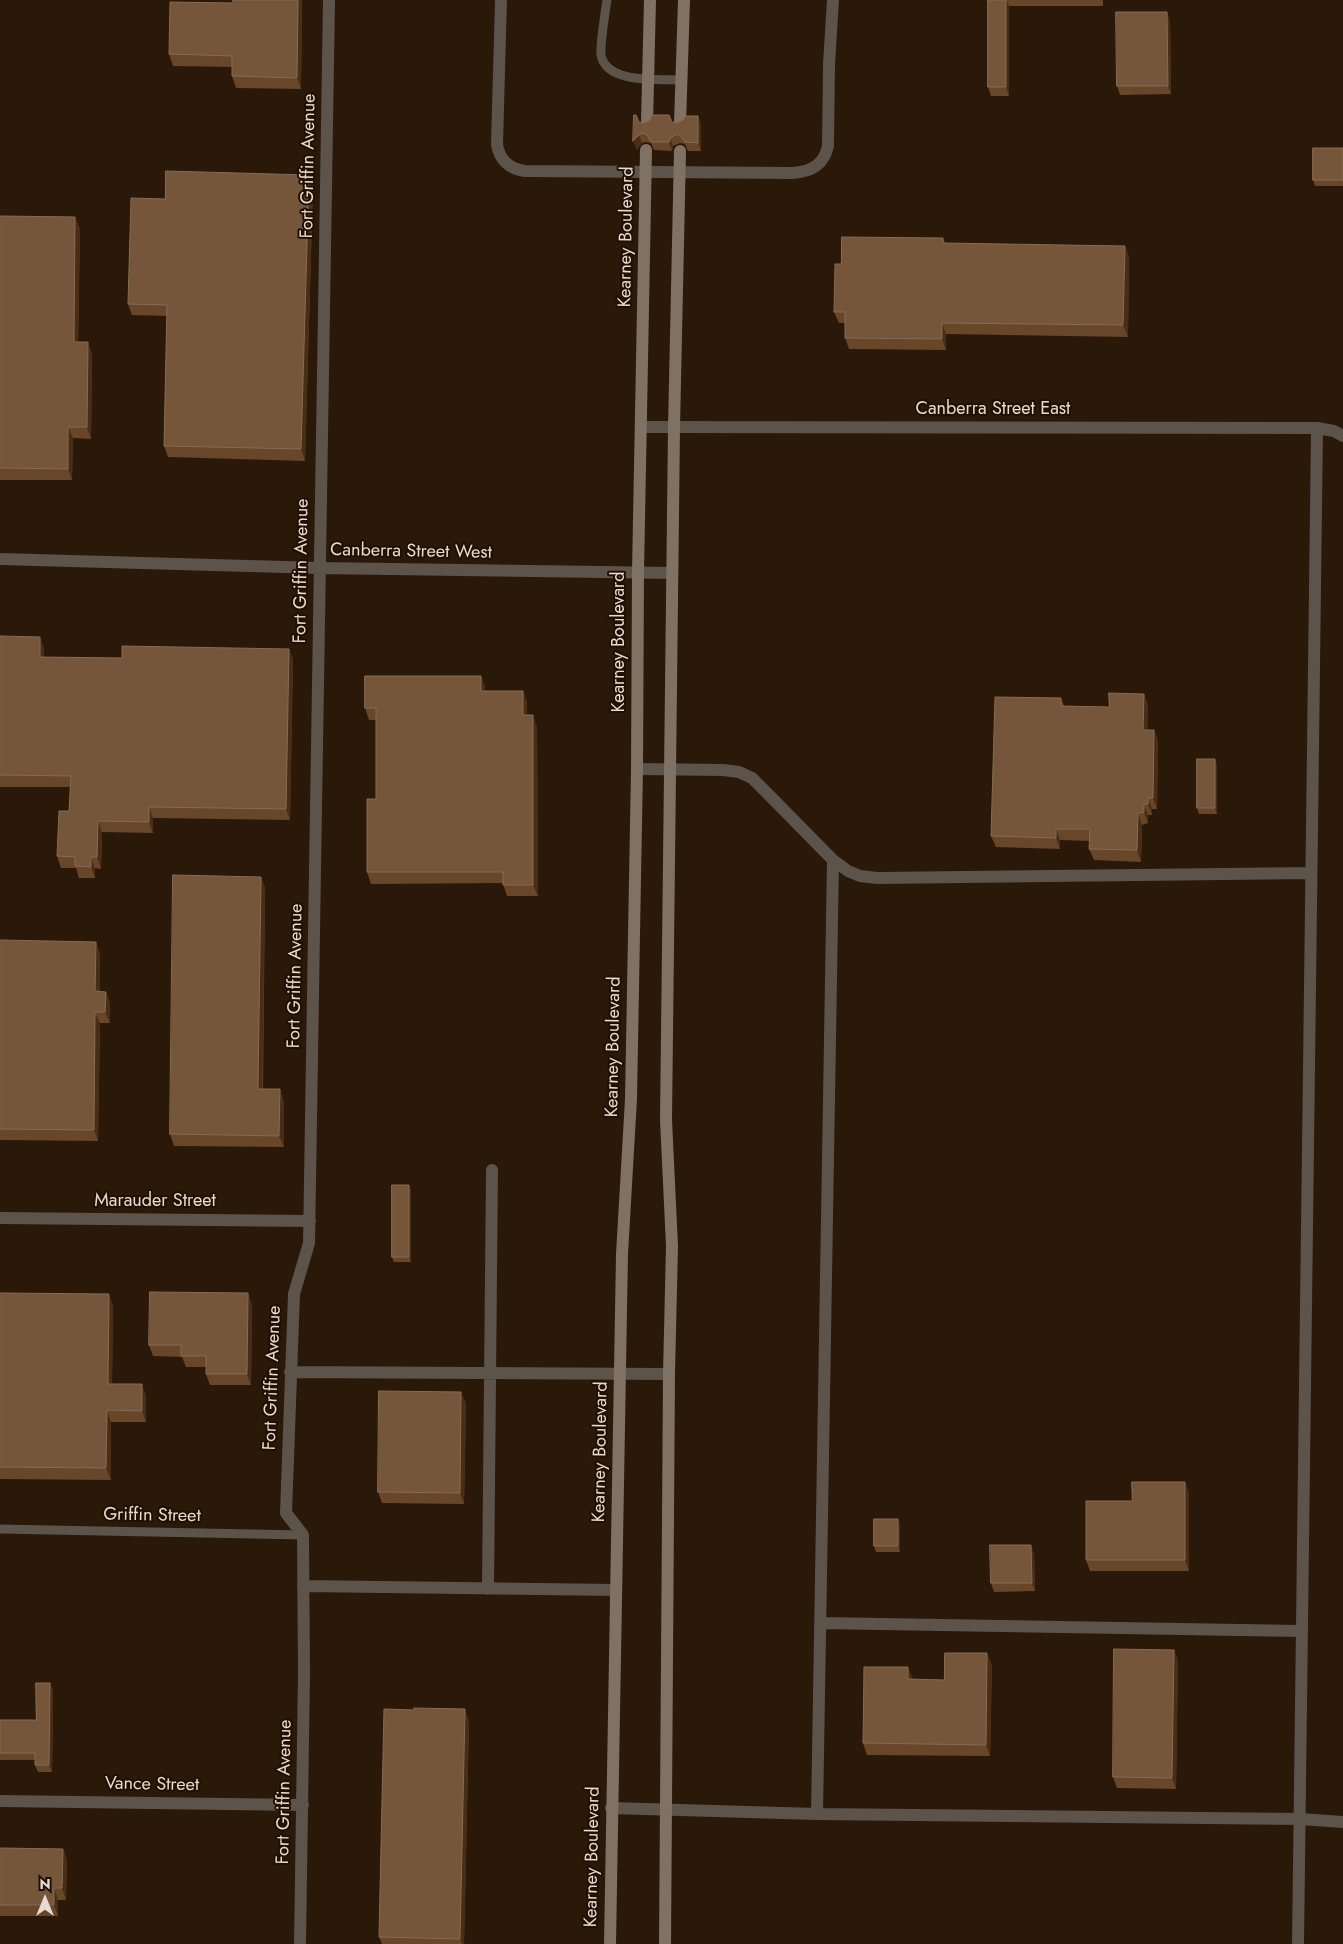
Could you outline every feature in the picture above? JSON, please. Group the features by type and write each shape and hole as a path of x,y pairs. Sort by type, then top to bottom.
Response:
{"street":[{"name":"Fort Griffin Avenue","path":"300,1944 303,1804 303,1535 286,1514 294,1294 309,1243 310,1221 329,0"},
{"path":"501,0 497,144 498,153 503,160 516,170 801,173 817,166 823,161 828,146 829,64 834,0"},
{"path":"647,124 650,0"},
{"path":"680,124 684,0"},
{"name":"Kearney Boulevard","path":"610,1944 622,1254 631,1099 646,150"},
{"path":"665,1944 669,1374 672,1246 666,1120 674,427 680,151"},
{"name":"Canberra Street East","path":"641,427 1317,428 1334,431 1343,436"},
{"path":"1298,1944 1300,1631 1317,428"},
{"name":"Canberra Street West","path":"0,559 320,568 672,573"},
{"path":"637,769 723,770 739,772 752,778 833,860 848,871 860,876 877,878 1311,873"},
{"path":"817,1814 833,860"},
{"path":"488,1589 492,1170"},
{"name":"Marauder Street","path":"0,1218 310,1221"},
{"path":"290,1372 669,1374"},
{"path":"304,1586 616,1590"},
{"path":"821,1623 1300,1631"},
{"name":"Vance Street","path":"0,1801 303,1804"},
{"path":"611,1808 817,1814 1343,1822"}],"lane":[{"path":"606,0 601,55 607,68 624,77 681,80"},
{"name":"Griffin Street","path":"0,1529 303,1535"}],"building":[{"path":"233,0 298,0 297,78 232,76 232,56 169,54 170,2 233,3"},
{"path":"988,0 1006,0 1006,87 988,87"},
{"path":"1116,12 1167,12 1168,86 1117,86"},
{"path":"634,115 636,115 639,122 644,123 650,120 652,115 669,115 672,122 677,123 683,120 685,116 698,116 698,143 685,142 677,134 670,138 669,142 651,142 647,135 643,133 633,141"},
{"path":"1313,148 1343,148 1343,180 1313,180"},
{"path":"166,171 309,175 301,449 164,446 167,305 128,304 131,198 165,199"},
{"path":"0,216 75,217 74,342 88,342 87,427 68,427 68,469 0,468"},
{"path":"842,237 943,238 943,243 1125,246 1123,325 942,323 942,339 845,338 845,312 834,312 835,264 841,264"},
{"path":"0,636 40,637 40,657 122,658 122,646 289,649 286,809 149,807 149,822 98,821 97,857 91,857 91,867 75,866 75,857 57,856 59,811 69,811 71,776 0,775"},
{"path":"365,676 481,676 481,691 523,691 523,715 533,715 533,885 503,885 503,872 367,872 367,799 376,799 376,708 365,708"},
{"path":"1109,693 1144,694 1143,730 1154,730 1153,798 1148,798 1148,804 1144,804 1144,812 1138,813 1137,850 1089,849 1090,829 1056,829 1056,838 991,836 995,697 1061,698 1061,706 1109,707"},
{"path":"1197,759 1215,759 1215,808 1197,808"},
{"path":"173,875 261,877 258,1089 280,1089 279,1136 170,1134"},
{"path":"0,940 96,942 95,991 106,992 105,1012 95,1012 94,1130 0,1129"},
{"path":"392,1185 409,1185 409,1257 392,1257"},
{"path":"150,1292 248,1293 247,1374 206,1374 206,1356 181,1356 181,1345 149,1345"},
{"path":"0,1293 109,1294 108,1384 142,1384 142,1411 107,1410 106,1468 0,1467"},
{"path":"379,1391 461,1392 460,1493 378,1492"},
{"path":"1132,1482 1185,1482 1185,1560 1086,1560 1086,1501 1132,1501"},
{"path":"874,1519 898,1519 898,1546 874,1546"},
{"path":"990,1545 1031,1545 1032,1583 991,1583"},
{"path":"1114,1649 1174,1650 1172,1778 1113,1777"},
{"path":"945,1653 987,1653 986,1745 863,1743 864,1667 908,1667 908,1679 944,1680"},
{"path":"36,1683 50,1683 49,1765 35,1765 35,1753 0,1753 0,1720 36,1720"},
{"path":"414,1708 465,1709 460,1939 379,1937 384,1709 414,1710"},
{"path":"0,1848 63,1849 62,1888 54,1888 54,1905 0,1905"}]}
